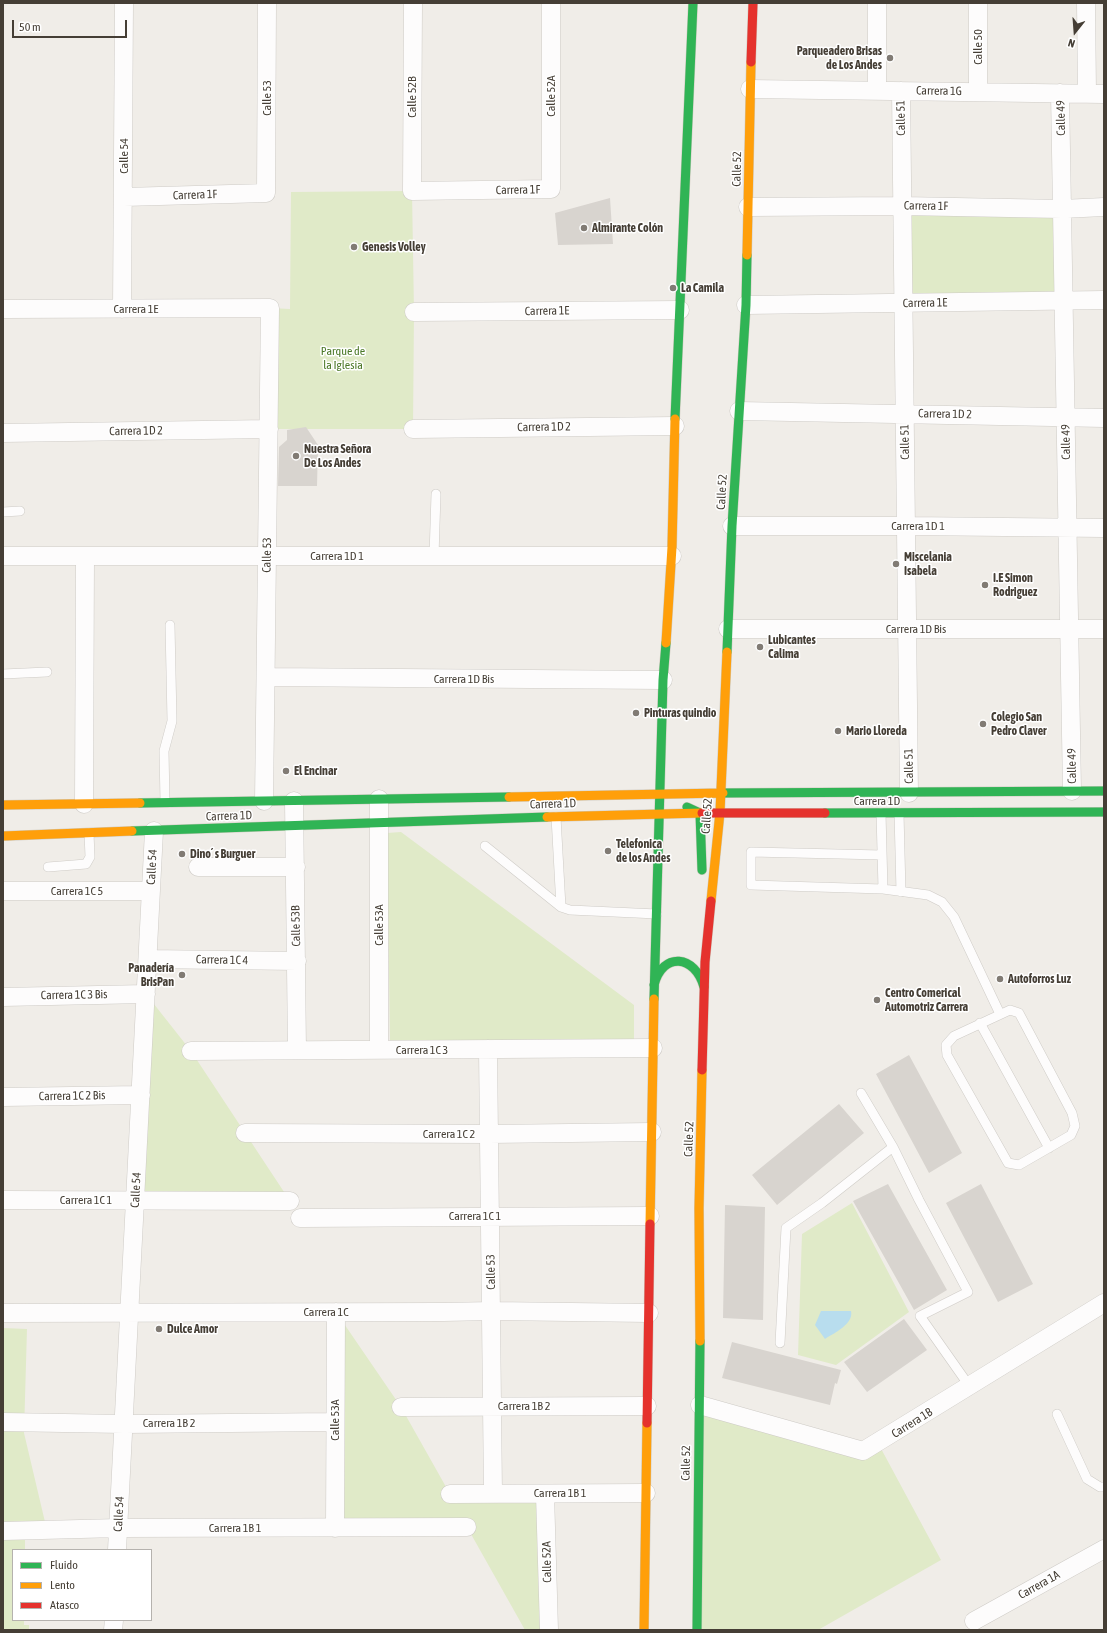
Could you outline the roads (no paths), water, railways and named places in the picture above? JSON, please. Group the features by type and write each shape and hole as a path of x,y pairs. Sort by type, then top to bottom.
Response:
{"main road":[{"path":"654,987 663,680 672,556 675,426 693,3"},
{"name":"Calle 52","path":"697,1630 697,1510 700,1405 699,1208 704,988 705,962 720,812 732,526 746,305 753,3"},
{"name":"Carrera 1D","path":"3,836 380,823 556,806 659,794 1104,791"},
{"path":"659,794 700,813 705,962"},
{"name":"Carrera 1D","path":"3,805 379,799 556,806 658,813 1104,812"},
{"path":"644,1630 654,980 662,967 676,961 690,964 696,968 701,973 704,988"}],"street":[{"name":"Calle 54","path":"122,309 124,197 124,3"},
{"name":"Calle 53","path":"266,193 267,3"},
{"name":"Calle 52B","path":"412,191 413,3"},
{"name":"Calle 52A","path":"551,3 551,189"},
{"path":"876,90 877,3"},
{"name":"Calle 50","path":"978,3 978,92"},
{"path":"1086,3 1096,93"},
{"name":"Carrera 1G","path":"750,88 1096,93"},
{"name":"Calle 51","path":"901,91 910,793"},
{"name":"Calle 49","path":"1060,93 1072,791"},
{"name":"Carrera 1F","path":"412,191 551,189"},
{"name":"Carrera 1F","path":"124,197 266,193"},
{"name":"Carrera 1F","path":"748,207 902,206 1062,209 1104,208"},
{"name":"Carrera 1E","path":"746,305 1104,300"},
{"name":"Calle 53","path":"264,801 270,308"},
{"name":"Carrera 1E","path":"3,309 270,308"},
{"name":"Carrera 1E","path":"414,312 680,310"},
{"name":"Carrera 1D 2","path":"739,411 1104,418"},
{"name":"Carrera 1D 2","path":"413,429 675,426"},
{"name":"Carrera 1D 2","path":"3,433 268,429"},
{"name":"Carrera 1D 1","path":"732,526 1104,528"},
{"name":"Carrera 1D 1","path":"3,556 672,556"},
{"path":"84,804 85,556"},
{"name":"Carrera 1D Bis","path":"728,629 1104,629"},
{"name":"Carrera 1D Bis","path":"266,677 663,680"},
{"name":"Calle 53A","path":"379,799 379,1050"},
{"name":"Calle 53B","path":"294,801 296,826 297,1050"},
{"name":"Calle 54","path":"118,1549 154,830"},
{"path":"198,867 296,867"},
{"name":"Carrera 1C 5","path":"3,891 151,891"},
{"name":"Carrera 1C 4","path":"148,959 297,961"},
{"name":"Carrera 1C 3 Bis","path":"3,997 146,994"},
{"name":"Carrera 1C 3","path":"191,1051 653,1048"},
{"name":"Calle 53","path":"488,1049 493,1494"},
{"name":"Carrera 1C 2 Bis","path":"3,1097 141,1095"},
{"name":"Carrera 1C 2","path":"245,1133 489,1134 652,1132"},
{"name":"Carrera 1C 1","path":"3,1200 290,1201"},
{"name":"Carrera 1C 1","path":"300,1218 650,1216"},
{"name":"Carrera 1B","path":"700,1405 864,1452 1104,1303"},
{"name":"Carrera 1C","path":"3,1313 492,1310 649,1313"},
{"name":"Calle 53A","path":"336,1312 336,1528"},
{"name":"Carrera 1B 2","path":"401,1407 647,1406"},
{"name":"Carrera 1B 2","path":"3,1422 124,1424 335,1422"},
{"name":"Carrera 1B 1","path":"450,1494 646,1493"},
{"name":"Calle 52A","path":"545,1494 549,1630"},
{"name":"Carrera 1B 1","path":"3,1531 119,1528 467,1527"},
{"name":"Carrera 1A","path":"974,1621 1104,1549"}],"lane":[{"path":"434,556 436,494"},
{"path":"3,512 20,511"},
{"path":"165,803 164,751 172,721 170,625"},
{"path":"3,674 47,672"},
{"path":"556,806 561,907"},
{"path":"881,813 883,889"},
{"path":"899,813 901,892"},
{"path":"48,867 86,864 90,857 89,833"},
{"path":"485,846 561,907 570,910 657,914"},
{"path":"882,855 751,852 751,885 883,889 928,895 942,902 954,917 1000,1014"},
{"path":"1010,1010 1018,1013 1072,1113 1075,1126 1071,1135 1018,1165 1008,1163 947,1055 946,1045 954,1036 1000,1014 1010,1010"},
{"path":"980,1023 1049,1148"},
{"path":"861,1093 893,1147 919,1200 968,1292 920,1316 970,1387"},
{"path":"780,1343 786,1228 822,1203 893,1147"},
{"path":"1057,1414 1087,1479 1100,1487 1104,1487"}],"water":[{"path":"821,1311 851,1311 851,1316 842,1328 825,1339 815,1325"}],"place":[{"name":"Parqueadero Brisas de Los Andes","path":"890,58"},
{"name":"Almirante Colón","path":"584,228"},
{"name":"Genesis Volley","path":"354,247"},
{"name":"La Camila","path":"673,288"},
{"name":"Nuestra Señora De Los Andes","path":"296,456"},
{"name":"Miscelania Isabela","path":"896,564"},
{"name":"I.E Simon Rodriguez","path":"985,585"},
{"name":"Lubicantes Calima","path":"760,647"},
{"name":"Pinturas quindio","path":"636,713"},
{"name":"Colegio San Pedro Claver","path":"983,724"},
{"name":"Mario Lloreda","path":"838,731"},
{"name":"El Encinar","path":"286,771"},
{"name":"Telefonica de los Andes","path":"608,851"},
{"name":"Dino´ s Burguer","path":"182,854"},
{"name":"Panadería BrisPan","path":"182,975"},
{"name":"Autoforros Luz","path":"1000,979"},
{"name":"Centro Comerical Automotriz Carrera","path":"877,1000"},
{"name":"Dulce Amor","path":"159,1329"}],"park label":[{"name":"Parque de la Iglesia","path":"343,358"}]}
